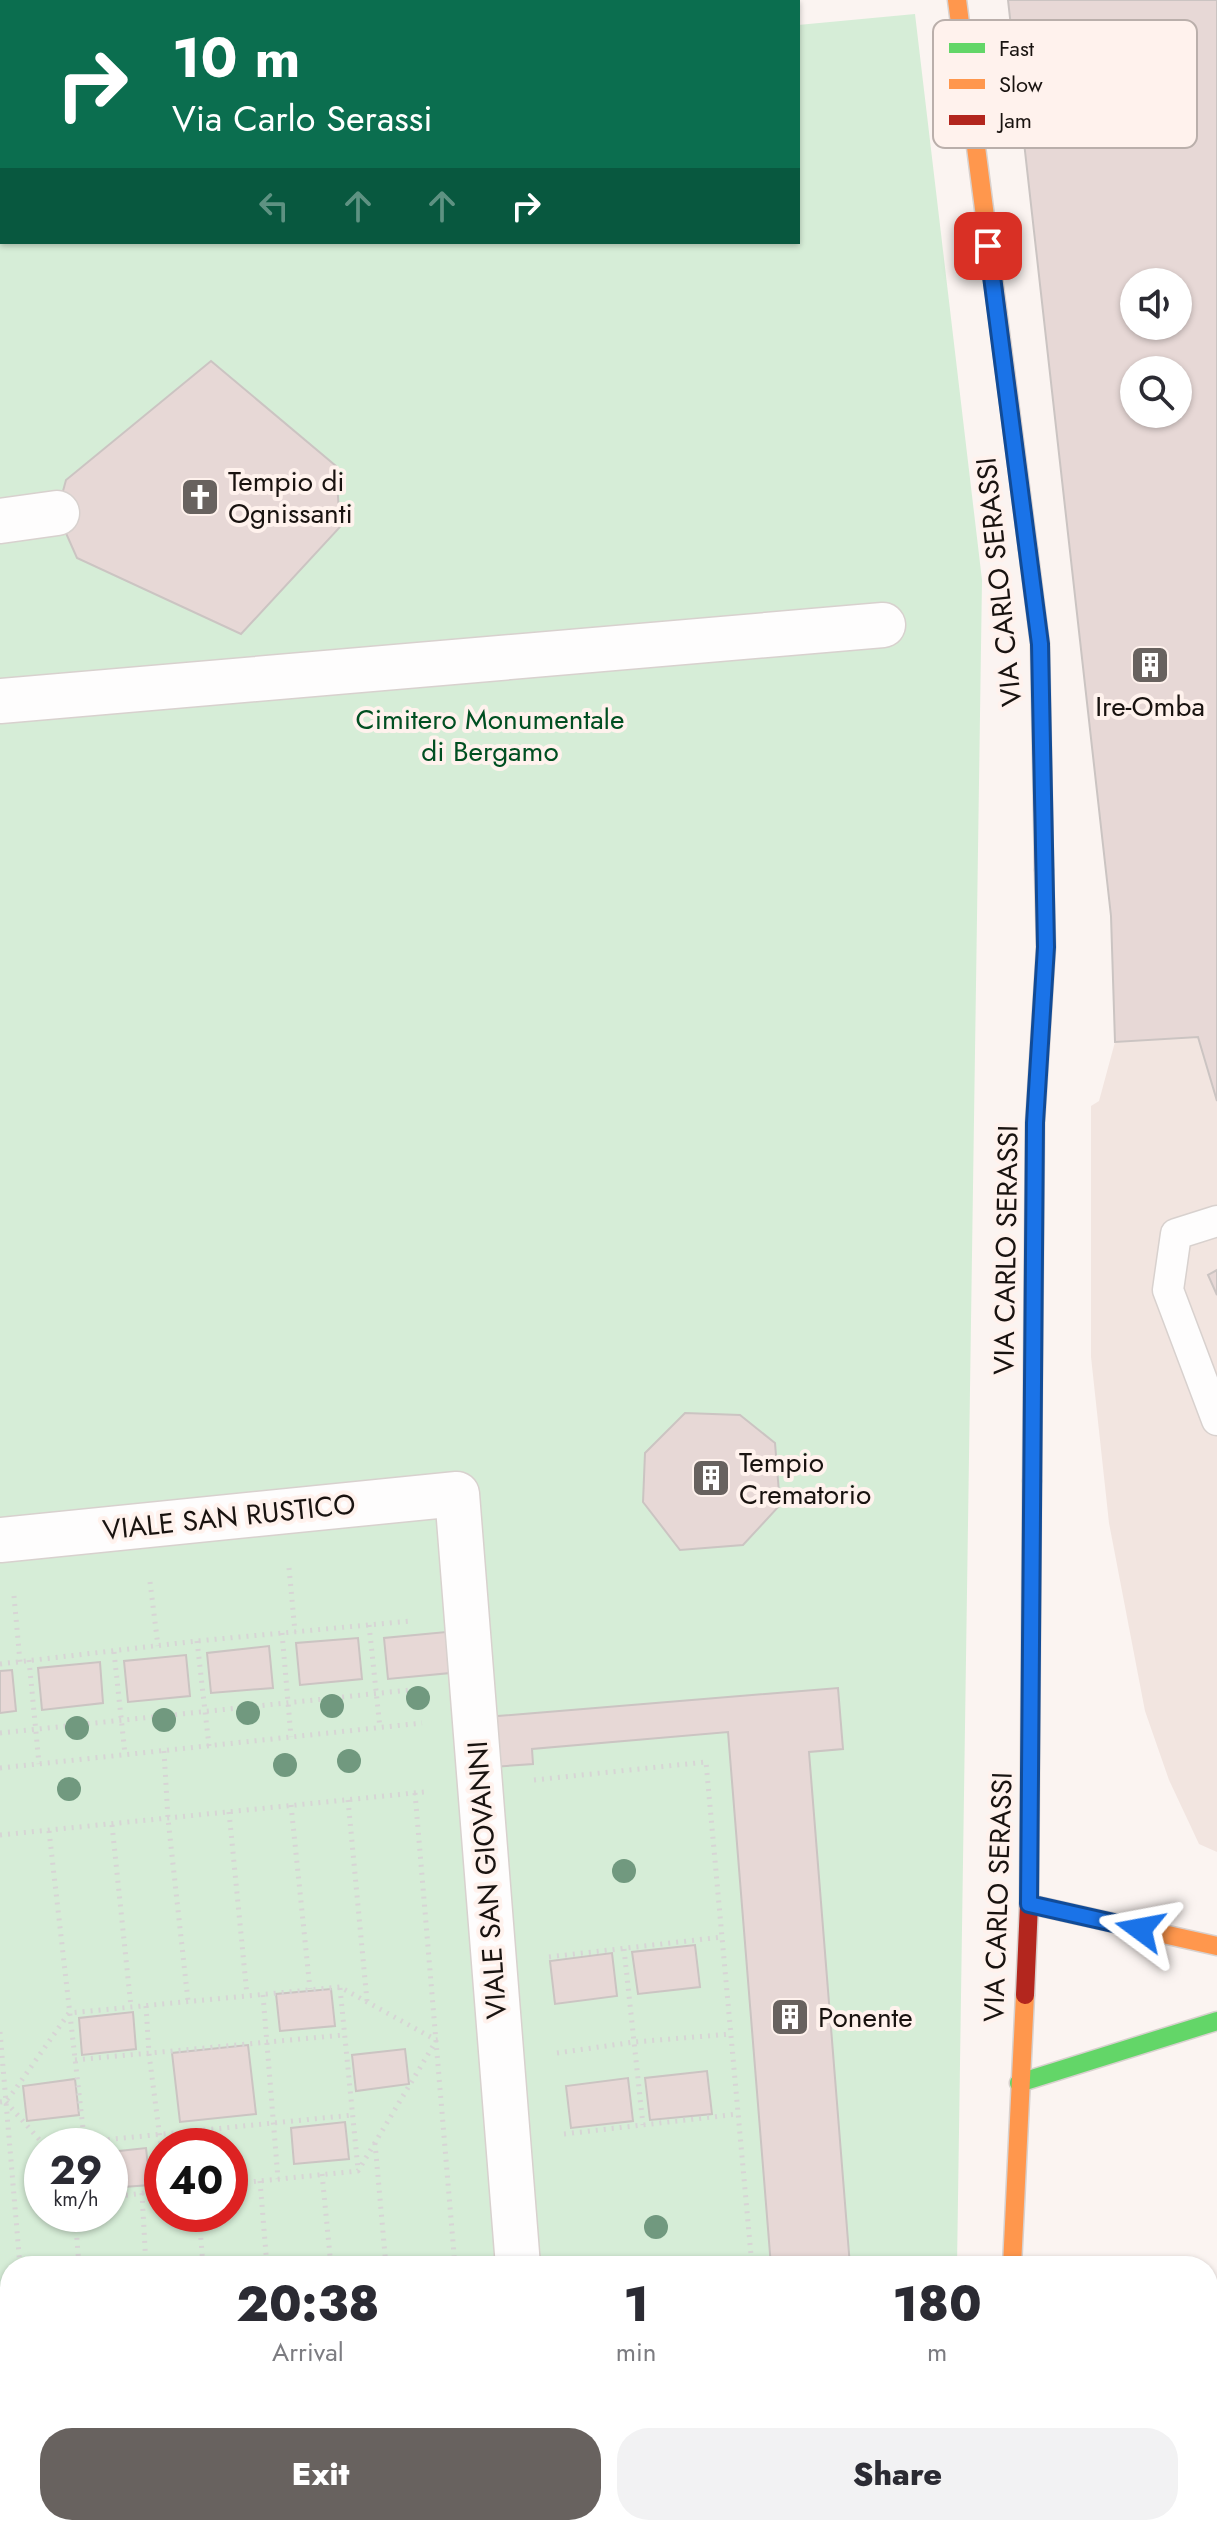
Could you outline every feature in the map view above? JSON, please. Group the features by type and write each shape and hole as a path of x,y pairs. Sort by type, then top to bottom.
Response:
{"street":[{"name":"VIA CARLO SERASSI","path":"957,0 960,20"},
{"name":"VIA CARLO SERASSI","path":"976,148 1040,644 1046,947 1035,1123 1029,1904 1012,2256"},
{"path":"0,521 57,513"},
{"path":"0,701 883,625"},
{"name":"VIALE SAN RUSTICO","path":"4,1540 457,1494"},
{"name":"VIALE SAN GIOVANNI","path":"457,1494 517,2256"},
{"path":"1029,1904 1210,1939"},
{"path":"1019,2083 1217,2021"}],"lane":[{"path":"1217,1221 1176,1234 1168,1290 1217,1420"}],"path":[{"path":"283,1511 295,1632"},
{"path":"143,1526 158,1646"},
{"path":"4,1540 20,1662"},
{"path":"0,1664 467,1615"},
{"path":"369,1625 380,1728"},
{"path":"282,1633 291,1737"},
{"path":"197,1641 209,1746"},
{"path":"114,1652 125,1754"},
{"path":"29,1660 39,1764"},
{"path":"0,1733 376,1693 473,1701"},
{"path":"0,1768 380,1728 473,1701"},
{"path":"164,1751 168,1819 188,2001"},
{"path":"0,1835 706,1762 751,2256"},
{"path":"415,1793 454,2256"},
{"path":"348,1799 367,2002"},
{"path":"291,1805 310,1989"},
{"path":"229,1812 247,1995"},
{"path":"112,1824 131,2007"},
{"path":"49,1831 83,2128"},
{"path":"537,1958 722,1937"},
{"path":"624,1949 643,2125"},
{"path":"3,2101 69,2013 340,1987 436,2040"},
{"path":"340,1987 358,2171"},
{"path":"263,1995 278,2179"},
{"path":"146,2006 158,2128"},
{"path":"0,2032 3,2101 19,2256"},
{"path":"546,2054 634,2042 731,2034"},
{"path":"75,2060 344,2035"},
{"path":"358,2171 436,2040"},
{"path":"3,2101 28,2128"},
{"path":"553,2136 738,2114"},
{"path":"222,2128 353,2115"},
{"path":"375,2142 385,2256"},
{"path":"248,2182 358,2171"},
{"path":"322,2174 330,2256"},
{"path":"260,2181 266,2256"},
{"path":"128,2195 142,2193 145,2256"},
{"path":"76,2232 78,2256"},
{"path":"200,2232 202,2256"}],"shaded area":[{"name":"Ire-Omba","path":"1008,0 1217,0 1217,1852 1199,1844 1169,1780 1145,1711 1109,1523 1091,1357 1091,1106 1099,1101 1115,1042 1111,916 1025,148 1197,148 1197,20 1010,20"}],"green space":[{"name":"Cimitero Monumentale di Bergamo","path":"915,14 982,580 957,2256 0,2256 0,244 800,244 800,25"}],"building":[{"name":"Ire-Omba","path":"1008,0 1217,0 1217,1101 1198,1037 1115,1042 1111,916 1025,148 1197,148 1197,20 1010,20"},
{"name":"Tempio di Ognissanti","path":"211,361 336,466 340,527 241,634 77,558 57,513 66,480"},
{"path":"1217,1270 1217,1295 1208,1275"},
{"name":"Tempio Crematorio","path":"685,1413 740,1415 775,1443 780,1505 743,1545 680,1550 643,1502 645,1453"},
{"path":"446,1632 450,1673 388,1679 384,1638"},
{"path":"358,1638 362,1679 300,1685 296,1643"},
{"path":"269,1646 273,1688 211,1693 207,1653"},
{"path":"186,1655 190,1696 128,1702 124,1661"},
{"path":"100,1662 103,1703 42,1710 38,1668"},
{"path":"12,1670 16,1711 0,1713 0,1671"},
{"name":"Ponente","path":"838,1688 843,1749 809,1752 849,2256 770,2256 728,1732 532,1749 533,1764 478,1768 474,1718"},
{"path":"695,1945 700,1987 638,1994 632,1952"},
{"path":"612,1953 617,1996 555,2004 550,1961"},
{"path":"331,1989 335,2026 280,2031 276,1994"},
{"path":"133,2012 136,2049 82,2055 79,2018"},
{"path":"248,2045 256,2114 180,2122 172,2053"},
{"path":"405,2049 409,2084 356,2091 352,2055"},
{"path":"707,2071 712,2114 650,2120 645,2078"},
{"path":"628,2078 633,2121 571,2128 566,2086"},
{"path":"75,2079 79,2115 27,2121 23,2086"},
{"path":"345,2122 349,2159 294,2164 291,2128"},
{"path":"144,2148 144,2185 128,2187 128,2150"}],"traffic: fast":[{"path":"1019,2083 1217,2021"}],"traffic: slow":[{"path":"957,0 960,20"},
{"path":"976,148 1028,549"},
{"path":"1032,1481 1035,1123 1046,947 1044,870"},
{"path":"1029,1904 1217,1946"},
{"path":"1012,2256 1025,1995"}],"traffic: jam":[{"path":"1028,549 1040,644 1044,870"},
{"path":"1025,1995 1029,1904 1032,1481"}],"place":[{"name":"Tempio di Ognissanti","path":"200,497"},
{"name":"Ire-Omba","path":"1150,665"},
{"name":"Tempio Crematorio","path":"711,1478"},
{"name":"Ponente","path":"790,2017"}],"route":[{"path":"988,246 1040,644 1046,947 1035,1123 1029,1904 1140,1929"}]}
